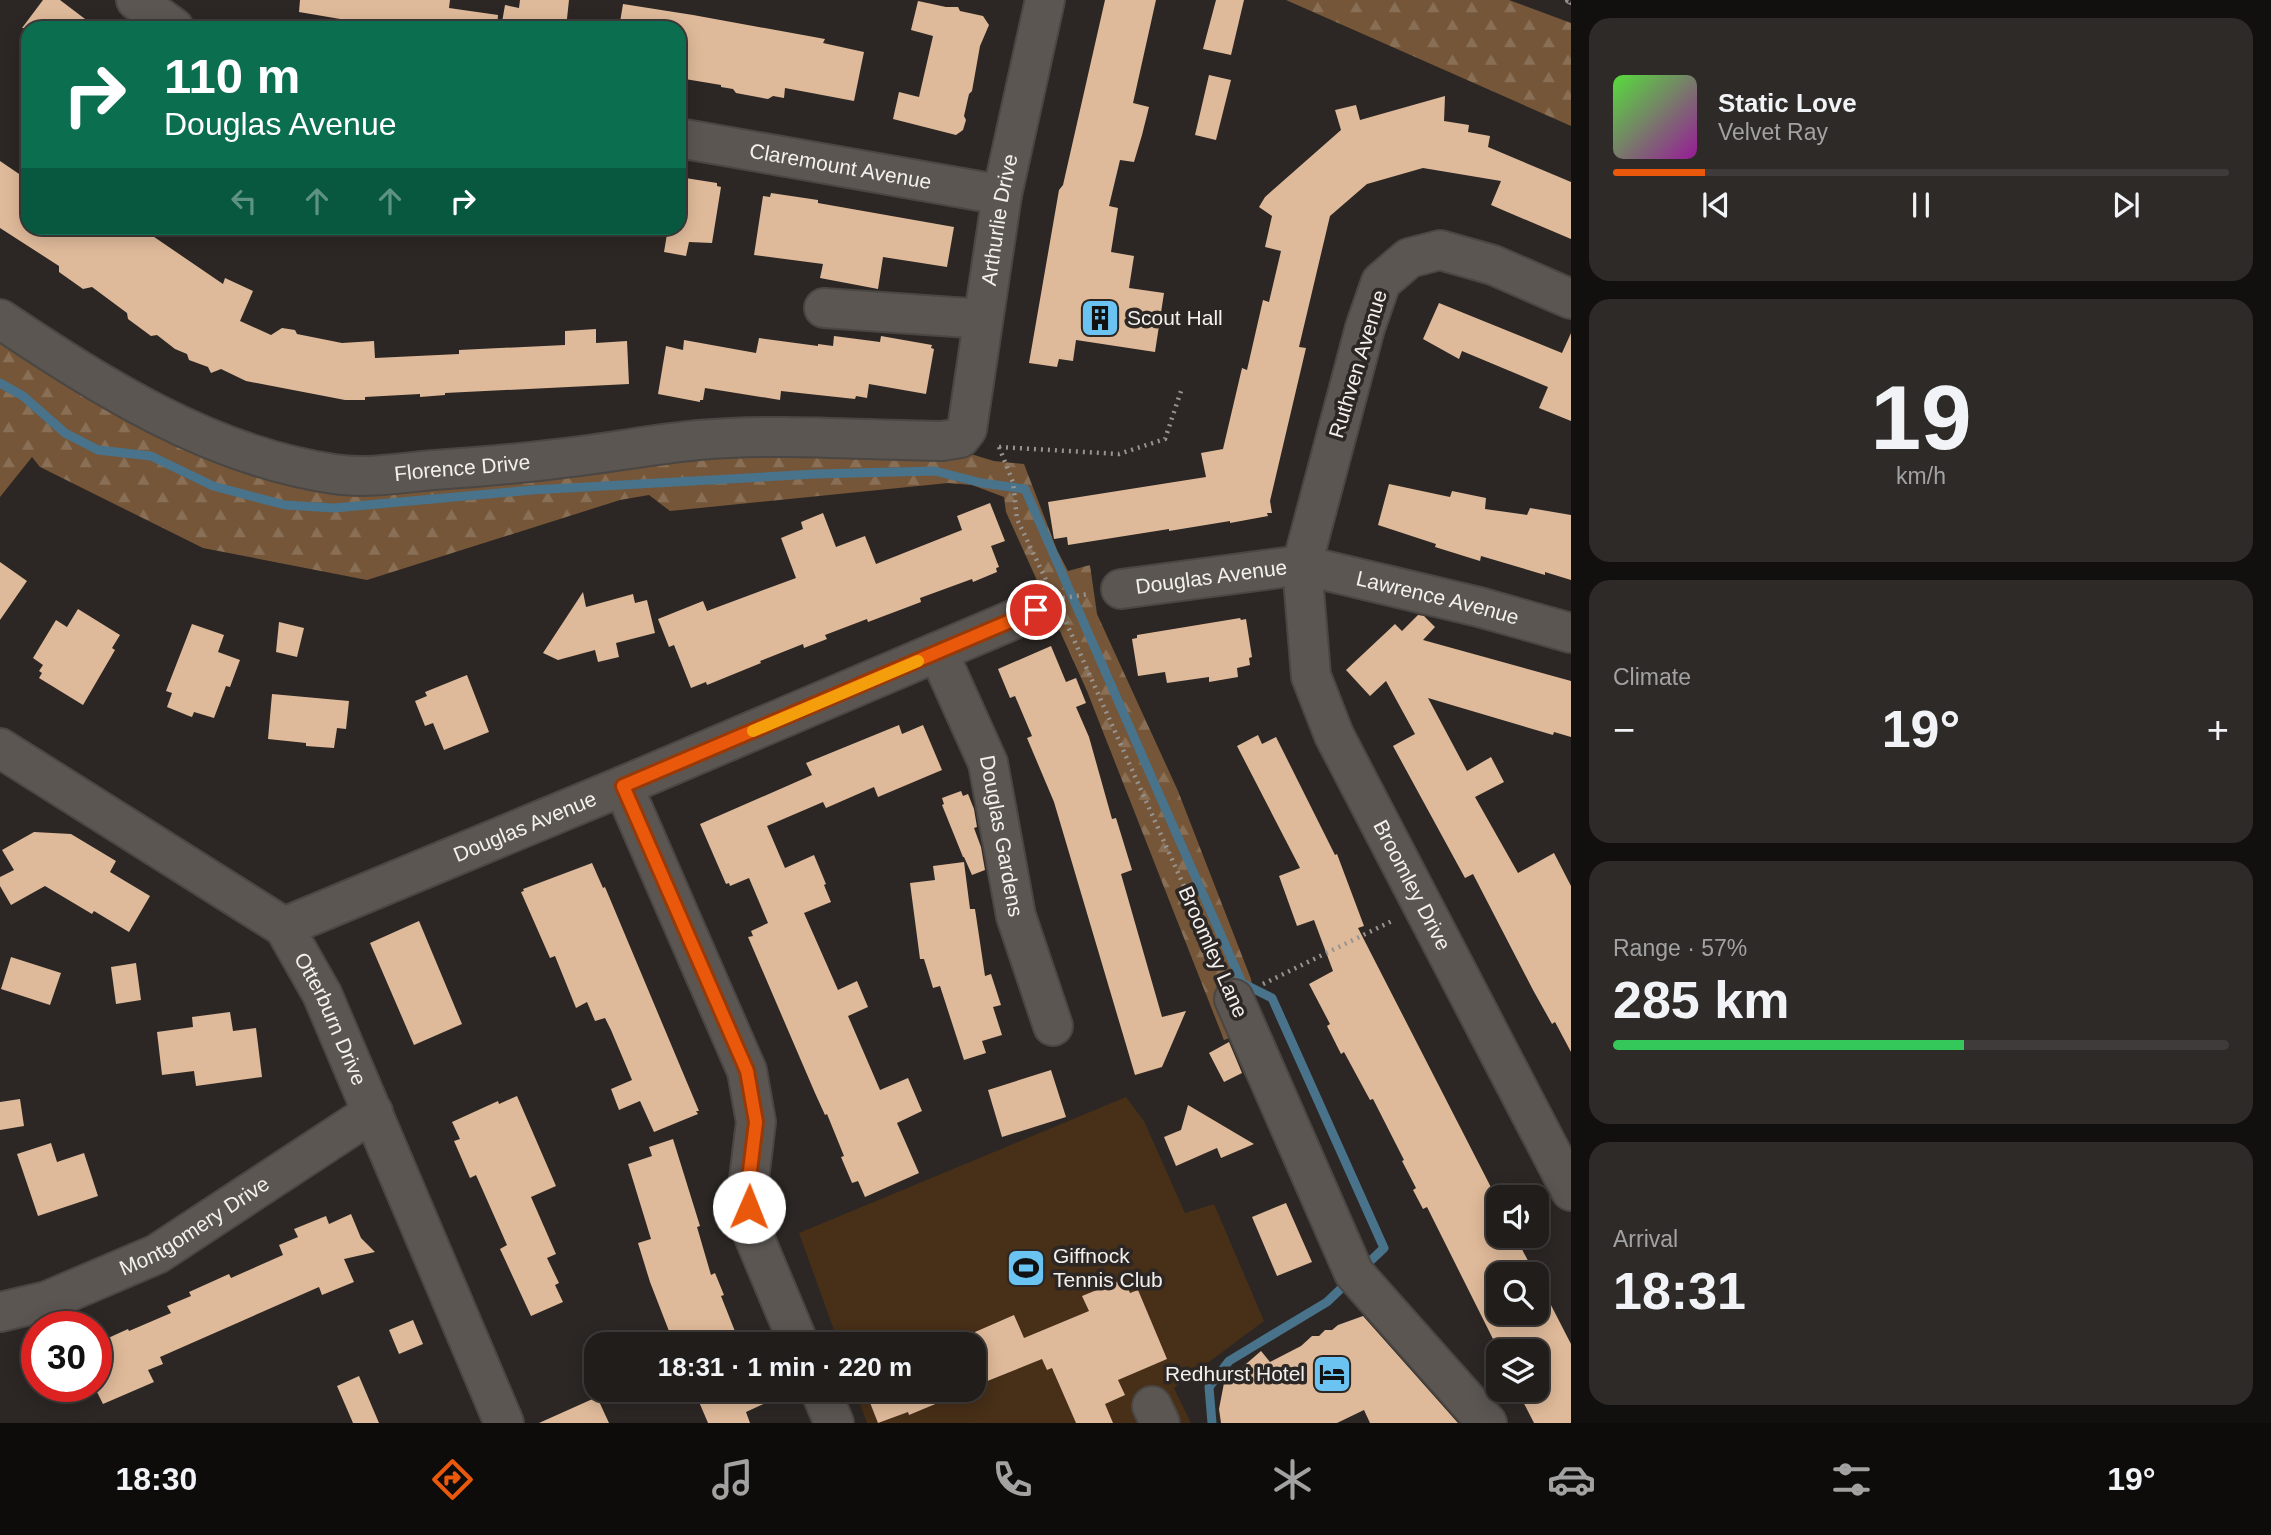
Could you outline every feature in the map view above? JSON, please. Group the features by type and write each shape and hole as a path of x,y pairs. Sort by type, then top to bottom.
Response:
{"street":[{"path":"136,0 164,21"},
{"name":"Arthurlie Drive","path":"960,438 967,429 1002,195 1042,1"},
{"name":"Claremount Avenue","path":"686,139 1002,195"},
{"name":"Ruthven Avenue","path":"1302,565 1365,328 1381,282 1409,258 1440,250 1493,265 1571,299"},
{"path":"824,308 983,319"},
{"name":"Florence Drive","path":"0,319 75,369 141,406 231,449 336,475 374,475 478,467 698,440 748,438 942,441 960,438"},
{"name":"Douglas Avenue","path":"1121,589 1302,565"},
{"name":"Lawrence Avenue","path":"1302,565 1479,607 1571,633"},
{"name":"Broomley Drive","path":"1302,565 1311,676 1334,735 1571,1191"},
{"name":"Douglas Avenue","path":"284,927 623,786 1049,603"},
{"name":"Douglas Gardens","path":"938,652 988,763 1016,916 1053,1026"},
{"name":"Otterburn Drive","path":"0,748 284,927 322,994 504,1423"},
{"path":"623,786 747,1071 756,1122 748,1187 750,1227 794,1332"},
{"name":"Broomley Lane","path":"1234,999 1354,1273 1487,1423"},
{"name":"Montgomery Drive","path":"0,1311 47,1300 157,1254 373,1112"},
{"path":"825,1402 834,1423"}],"path":[{"name":"Broomley Lane","path":"1181,391 1165,439 1119,454 999,447 1013,482 1017,519 1049,603 1234,999"},
{"path":"1234,999 1422,907"}],"green space":[{"path":"1286,0 1509,0 1571,23 1571,126"},
{"path":"0,333 198,452 270,480 342,494 715,455 974,455 994,461 1024,464 1057,550 1068,571 1090,565 1097,614 1178,791 1251,979 1254,998 1238,1035 1224,1040 1087,691 1006,512 1004,497 972,485 948,483 670,511 649,495 620,500 367,580 203,548 40,467 32,457 0,497"}],"shaded area":[{"name":"Giffnock Tennis Club","path":"1126,1097 1144,1121 1185,1213 1214,1204 1264,1321 1174,1388 1191,1423 867,1423 859,1402 986,1402 986,1332 835,1332 799,1233"}],"building":[{"path":"43,0 60,0 88,21 27,21"},
{"path":"300,0 450,0 449,8 498,15 498,21 352,21 299,12"},
{"path":"520,0 569,0 567,21 502,21 505,5 519,8"},
{"path":"1105,0 1156,0 1133,103 1149,107 1134,162 1120,160 1109,206 1118,208 1111,252 1134,256 1129,288 1164,293 1155,352 1076,340 1073,361 1059,359 1057,367 1029,363 1059,190 1063,185"},
{"path":"1216,0 1244,0 1231,55 1203,49"},
{"path":"918,1 958,7 960,11 983,16 989,25 980,46 963,130 956,135 893,119 899,92 919,97 933,36 911,30"},
{"path":"623,4 825,39 823,43 864,52 854,101 785,88 784,98 773,96 768,99 736,93 733,89 721,85 686,79 686,21 620,21"},
{"path":"1209,75 1231,80 1216,140 1195,135"},
{"path":"1445,96 1444,121 1469,125 1468,132 1490,136 1488,147 1571,182 1571,239 1491,205 1501,181 1423,168 1367,184 1330,216 1299,347 1306,348 1270,501 1272,513 1230,523 1169,529 1068,545 1067,537 1054,539 1048,502 1206,477 1201,453 1223,449 1242,368 1247,370 1263,300 1269,302 1281,251 1265,247 1272,216 1259,207 1265,197 1341,130 1335,110 1356,105 1360,120"},
{"path":"0,161 21,175 21,235 151,235 223,284 225,278 253,291 240,321 271,335 282,328 295,330 297,334 342,343 374,341 375,358 459,354 459,350 565,345 565,331 596,329 596,343 627,341 629,384 345,400 246,381 221,369 211,373 208,367 189,360 187,354 175,349 157,335 151,336 128,319 127,313 92,287 83,289 59,272 59,266 0,228"},
{"path":"686,178 717,183 717,186 721,187 712,243 689,242 686,256 664,252 667,235 686,235"},
{"path":"771,193 954,227 947,267 883,257 878,289 820,278 823,264 754,255 763,196 770,197"},
{"path":"1439,303 1562,353 1571,333 1571,421 1539,408 1548,387 1462,351 1459,359 1423,339"},
{"path":"834,336 880,342 881,336 932,345 931,348 934,349 926,394 869,384 867,398 856,396 855,399 781,391 780,400 705,388 703,400 700,402 658,394 666,346 683,350 684,340 756,353 759,338 833,346"},
{"path":"1389,484 1450,497 1452,491 1486,498 1485,509 1527,515 1530,508 1571,515 1571,580 1481,556 1480,561 1378,525"},
{"path":"990,503 1005,541 991,546 999,567 996,568 997,572 920,598 921,602 868,622 867,619 825,635 827,639 804,648 803,644 707,685 706,682 691,688 674,645 669,647 658,619 703,601 707,611 796,578 781,538 803,529 801,522 823,513 836,547 865,536 876,564 962,530 957,516"},
{"path":"0,562 27,581 0,620"},
{"path":"583,592 586,607 633,594 635,603 647,600 655,633 616,643 619,657 598,662 595,650 558,660 543,653"},
{"path":"78,609 120,635 112,648 115,650 83,705 39,678 43,665 33,658 56,620 67,627"},
{"path":"1418,615 1424,616 1435,627 1423,640 1571,681 1571,737 1554,732 1553,735 1428,698 1467,771 1491,757 1504,782 1475,797 1518,873 1554,853 1571,886 1571,1052 1533,990 1473,874 1465,878 1393,746 1415,734 1386,681 1370,696 1346,670 1395,624 1402,631"},
{"path":"1246,619 1252,657 1249,658 1250,665 1237,668 1238,677 1209,682 1209,677 1167,683 1165,672 1138,676 1132,639 1137,638 1137,635"},
{"path":"279,622 304,628 297,657 276,652"},
{"path":"192,624 224,635 218,652 240,660 230,687 226,686 214,718 194,712 192,717 167,707 172,693 166,691"},
{"path":"1051,646 1066,682 1076,678 1086,703 1076,707 1089,737 1112,819 1116,818 1132,870 1121,874 1162,1017 1186,1011 1162,1067 1135,1075 1054,802 1027,738 1032,736 1015,696 1010,698 998,669"},
{"path":"467,675 489,732 444,750 433,723 425,726 415,701 427,696 425,692"},
{"path":"272,694 349,701 346,729 337,728 334,748 268,739"},
{"path":"899,725 902,734 923,725 942,770 878,797 874,787 826,808 823,802 767,826 785,868 814,855 831,902 804,913 838,990 857,981 868,1007 848,1016 880,1090 908,1078 922,1111 897,1123 919,1173 865,1197 858,1181 852,1183 827,1114 825,1115 815,1093 748,937 753,936 751,931 768,923 749,878 730,886 729,883 726,884 700,824 812,775 806,763"},
{"path":"1258,735 1262,744 1276,737 1335,855 1337,854 1364,926 1358,928 1490,1185 1486,1185 1486,1248 1521,1248 1529,1262 1486,1262 1486,1325 1427,1207 1423,1209 1413,1190 1416,1188 1402,1161 1404,1160 1373,1099 1370,1100 1344,1052 1341,1054 1327,1026 1330,1024 1309,984 1333,971 1314,920 1297,926 1279,876 1300,868 1237,746"},
{"path":"961,791 963,796 968,794 974,809 977,827 974,828 985,870 972,875 942,805 942,798"},
{"path":"34,832 71,834 116,861 110,872 150,896 129,932 45,886 11,905 0,886 0,877 14,870 2,850"},
{"path":"964,862 970,909 975,909 985,976 991,974 1001,1005 993,1007 1002,1035 982,1041 986,1053 964,1060 940,986 933,988 924,959 920,959 910,883 935,880 933,866"},
{"path":"592,863 603,888 605,887 699,1111 696,1111 698,1114 654,1132 640,1101 619,1110 611,1089 632,1080 611,1030 605,1018 595,1021 587,1002 576,1008 555,956 550,958 521,892"},
{"path":"419,921 462,1024 414,1045 370,943"},
{"path":"11,957 61,973 50,1005 1,989"},
{"path":"136,963 141,1000 116,1004 111,967"},
{"path":"230,1012 233,1031 256,1028 262,1077 196,1086 194,1071 162,1075 157,1032 193,1027 192,1017"},
{"path":"1229,1042 1242,1073 1224,1082 1209,1053"},
{"path":"1051,1070 1066,1117 1002,1137 988,1090"},
{"path":"517,1096 556,1186 531,1197 556,1254 547,1258 559,1283 555,1285 563,1302 531,1316 500,1249 507,1245 476,1175 470,1178 454,1141 460,1139 452,1122 498,1101 499,1104"},
{"path":"20,1099 24,1126 0,1130 0,1102"},
{"path":"1188,1105 1254,1144 1221,1158 1217,1148 1176,1166 1164,1137 1181,1130"},
{"path":"673,1139 700,1226 697,1227 711,1275 715,1273 735,1332 669,1332 638,1243 651,1239 628,1164 652,1156 649,1147"},
{"path":"51,1143 57,1162 84,1153 98,1196 38,1216 17,1154"},
{"path":"1286,1203 1312,1262 1277,1276 1252,1217"},
{"path":"351,1214 361,1238 375,1252 344,1259 354,1282 322,1295 319,1287 160,1357 163,1364 148,1370 154,1382 112,1400 112,1336 171,1313 167,1306 191,1296 189,1292 229,1274 231,1278 283,1255 279,1245 298,1237 294,1229 326,1216 329,1224"},
{"path":"1124,1279 1130,1293 1138,1290 1167,1359 1118,1380 1125,1395 1105,1404 1113,1423 1076,1423 1052,1368 1047,1370 1042,1359 986,1382 986,1332 975,1332 1014,1315 1024,1338 1089,1311 1082,1296"},
{"path":"1549,1301 1571,1344 1571,1423 1534,1423 1523,1402 1549,1402 1549,1339 1493,1339 1486,1325 1549,1325"},
{"name":"Redhurst Hotel","path":"1363,1316 1458,1423 1370,1423 1364,1410 1337,1423 1221,1423 1219,1409 1224,1383 1261,1351 1270,1362 1301,1346 1312,1336 1319,1336 1325,1330 1332,1330"},
{"path":"413,1320 423,1344 399,1354 389,1330"},
{"path":"359,1376 379,1423 353,1423 337,1386"},
{"path":"586,1402 599,1402 609,1423 539,1423"},
{"path":"699,1402 768,1402 746,1412 750,1423 708,1423"},
{"path":"870,1402 940,1402 909,1415 908,1412 878,1423"}],"waterway":[{"path":"0,383 23,396 65,433 98,450 151,456 213,486 285,505 334,508 532,490 815,474 935,471 982,483 1025,489 1242,983 1272,998 1384,1248 1363,1268"},
{"path":"1212,1423 1209,1387 1229,1361 1327,1302 1350,1280"}],"slow traffic":[{"path":"753,731 918,661"}],"place":[{"name":"Scout Hall","path":"1100,318"},
{"name":"Giffnock Tennis Club","path":"1026,1268"},
{"name":"Redhurst Hotel","path":"1332,1374"}],"route":[{"path":"749,1207 748,1187 756,1122 747,1071 623,786 1036,610"}]}
